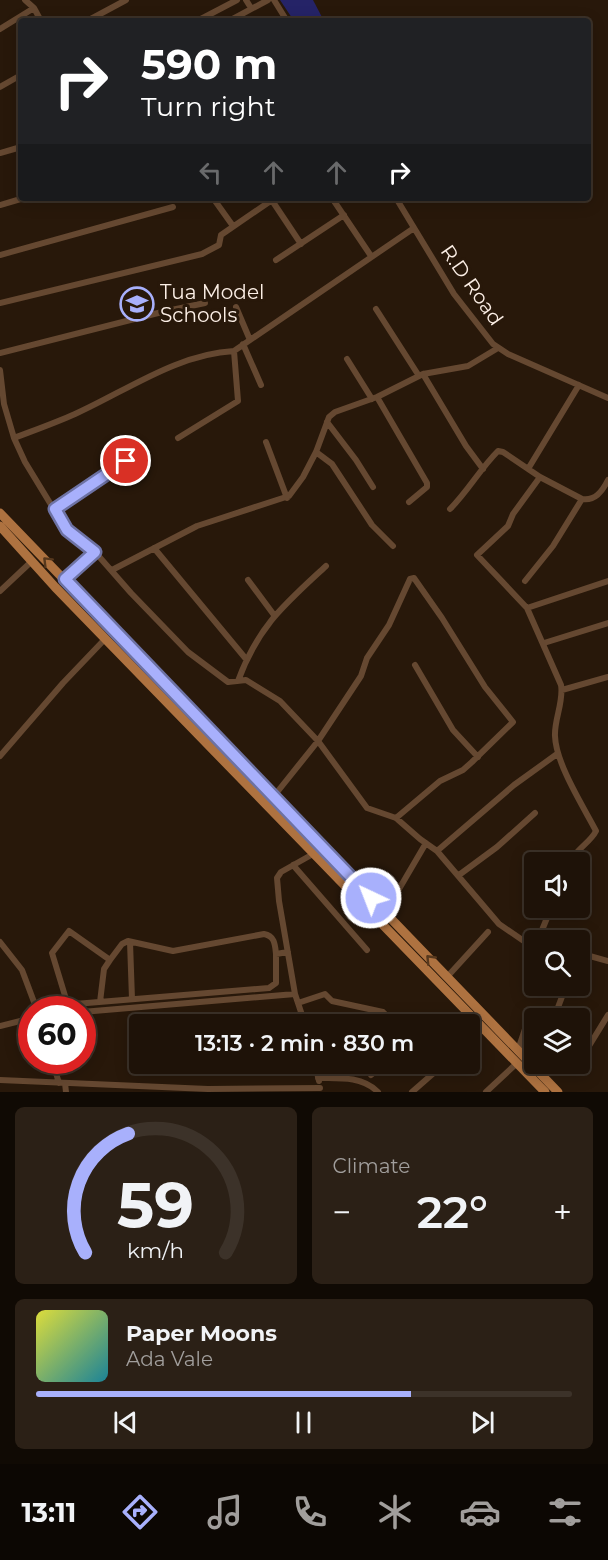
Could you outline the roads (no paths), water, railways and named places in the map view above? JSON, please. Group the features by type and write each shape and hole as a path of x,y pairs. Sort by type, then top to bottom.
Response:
{"main road":[{"path":"0,513 558,1092"},
{"path":"0,526 105,639 545,1092"},
{"path":"199,734 207,726"}],"street":[{"path":"25,0 34,8 39,18"},
{"path":"93,18 126,0"},
{"path":"202,18 237,0"},
{"path":"246,0 251,8"},
{"path":"234,18 268,0"},
{"path":"274,0 285,18"},
{"path":"0,29 34,8"},
{"path":"0,87 18,77"},
{"path":"0,153 18,148"},
{"path":"0,205 18,200"},
{"path":"215,201 232,226"},
{"path":"0,303 202,254 219,245 221,235 268,201"},
{"path":"272,201 301,244"},
{"path":"334,201 371,256"},
{"name":"R.D Road","path":"398,201 454,294 498,348 608,398"},
{"path":"0,255 173,207"},
{"path":"276,260 344,215"},
{"path":"14,438 76,413 193,358 218,351 234,351 414,228"},
{"path":"0,353 202,303"},
{"path":"236,307 250,339"},
{"path":"376,309 465,446 483,469"},
{"path":"243,344 261,385"},
{"path":"112,570 214,519 287,498 293,493 316,452 329,417 335,412 374,398 421,375 462,368 498,348"},
{"path":"178,438 238,401 234,351"},
{"path":"347,358 427,483 427,487 409,502"},
{"path":"0,370 4,404 14,438 34,478 67,530 95,552 188,652 228,682 246,680 280,701 318,741 367,808 396,818 437,851 499,924 524,941"},
{"path":"528,469 579,385"},
{"path":"327,422 373,487"},
{"path":"266,442 287,498"},
{"path":"55,509 142,451"},
{"path":"450,509 500,451 540,477 582,499 589,500 598,495 608,480"},
{"path":"316,452 332,464 372,525 393,546"},
{"path":"540,477 513,514 508,526 477,555 527,608 544,643 562,690 555,723 557,754 596,831 594,836 576,852"},
{"path":"525,581 553,546 582,499"},
{"path":"154,548 246,659"},
{"path":"65,579 95,552"},
{"path":"0,591 32,561"},
{"path":"238,681 246,659 274,615 326,566"},
{"path":"274,796 318,741 361,676 367,658 389,625 410,579 414,578 485,687 513,722 463,770 440,781 396,818"},
{"path":"248,580 274,615"},
{"path":"527,608 608,581"},
{"path":"544,643 608,622"},
{"path":"0,756 63,683 105,639"},
{"path":"415,665 453,730 478,757"},
{"path":"562,690 608,677"},
{"path":"437,851 514,785 557,754"},
{"path":"459,876 497,848 535,813"},
{"path":"385,913 426,843"},
{"path":"301,1014 295,994 279,901 278,878 281,872 313,854"},
{"path":"293,865 367,950"},
{"path":"100,1002 104,969 122,944 130,942 173,951 264,934 269,935 273,939 276,954 277,978 276,983 269,988 100,1002 70,1004 66,999 52,953 69,931 110,960"},
{"path":"447,977 488,932"},
{"path":"0,942 22,970 32,996"},
{"path":"130,942 132,999"},
{"path":"276,954 288,952"},
{"path":"590,956 608,961"},
{"path":"96,1011 295,994"},
{"path":"298,1003 325,994 333,1001 385,1014"},
{"path":"590,1044 608,1014"},
{"path":"0,1026 18,1022"},
{"path":"480,1030 483,1027"},
{"path":"518,1050 524,1032"},
{"path":"486,1092 517,1063"},
{"path":"58,1074 66,1092"},
{"path":"0,1080 208,1089 320,1090 317,1074"},
{"path":"412,1092 433,1074"},
{"path":"318,1078 361,1081 371,1085 378,1092"}],"place":[{"name":"Tua Model Schools","path":"137,304"}]}
